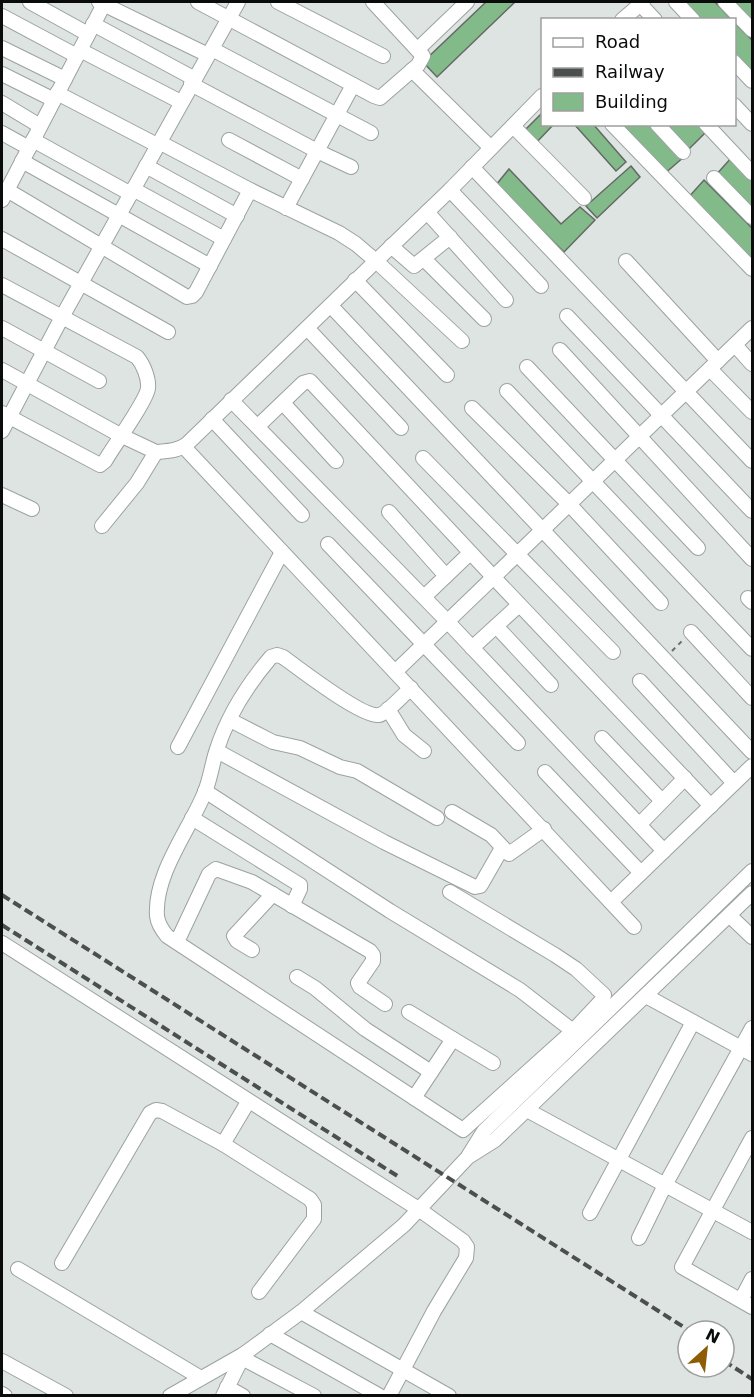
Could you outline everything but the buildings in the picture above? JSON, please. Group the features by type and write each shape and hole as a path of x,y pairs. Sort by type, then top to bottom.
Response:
{"street":[{"path":"30,2 91,29 193,82 317,151 351,167"},
{"path":"198,2 380,98 412,70 423,57 373,2"},
{"path":"2,431 5,415 27,383 238,2"},
{"path":"278,2 383,56"},
{"path":"418,49 467,2"},
{"path":"676,2 691,18"},
{"path":"725,2 753,30"},
{"path":"250,190 196,292 187,297 102,246 4,195 91,29 101,3 210,52 371,132"},
{"path":"624,18 641,3 653,18"},
{"path":"2,16 182,102"},
{"path":"2,48 65,79"},
{"path":"736,63 753,81"},
{"path":"412,70 491,148"},
{"path":"2,74 158,144 339,233 376,261 462,341"},
{"path":"286,208 353,85"},
{"path":"2,370 120,435 156,452 184,447 450,190 541,98"},
{"path":"2,103 40,126"},
{"path":"736,106 753,124"},
{"path":"513,126 584,198"},
{"path":"614,126 753,269"},
{"path":"659,126 683,152"},
{"path":"708,126 753,173"},
{"path":"2,133 132,191 224,239"},
{"path":"229,140 302,179"},
{"path":"22,161 210,266"},
{"path":"146,166 237,216"},
{"path":"2,167 15,175"},
{"path":"472,167 753,461"},
{"path":"714,178 753,217"},
{"path":"450,190 541,286"},
{"path":"427,212 506,300"},
{"path":"391,246 412,266 416,266 450,237"},
{"path":"2,239 168,332"},
{"path":"424,259 484,320"},
{"path":"626,261 753,412"},
{"path":"355,280 447,375"},
{"path":"2,285 130,352 142,363 148,389 143,401 105,461 100,465 5,415"},
{"path":"330,306 753,752"},
{"path":"567,316 753,511"},
{"path":"2,328 99,381"},
{"path":"307,328 401,428"},
{"path":"395,672 753,328"},
{"path":"735,345 753,364"},
{"path":"560,351 753,559"},
{"path":"527,367 698,548"},
{"path":"258,426 303,383 310,381 711,806"},
{"path":"507,391 753,649"},
{"path":"231,400 424,597 664,851"},
{"path":"283,403 336,461"},
{"path":"472,408 569,504 661,603"},
{"path":"212,419 302,515"},
{"path":"184,447 634,927"},
{"path":"102,526 137,483 156,452"},
{"path":"423,458 613,652"},
{"path":"2,495 32,509"},
{"path":"389,512 446,576"},
{"path":"328,544 518,743"},
{"path":"178,747 282,552"},
{"path":"424,597 470,553"},
{"path":"472,648 519,605"},
{"path":"496,626 550,685"},
{"path":"692,632 753,698"},
{"path":"411,688 378,716 366,712 332,691 283,657 277,655 271,657 250,684 230,720 217,751 205,791 170,863 158,899 157,916 160,927 167,936 463,1130 573,1031 603,999 602,992 555,955 450,892"},
{"path":"640,681 734,783"},
{"path":"388,709 404,735 424,750"},
{"path":"230,720 273,742 300,748 340,767 357,771 437,818"},
{"path":"602,738 662,801"},
{"path":"217,751 384,842 474,887 480,886 502,848"},
{"path":"612,901 753,766"},
{"path":"545,772 641,873"},
{"path":"639,825 685,778"},
{"path":"205,791 390,911 520,990 573,1031"},
{"path":"452,812 491,835 509,854 513,854 544,829"},
{"path":"192,818 300,885 292,906"},
{"path":"177,942 212,870 216,869 252,882 370,951 374,958 358,983 360,987 385,1004"},
{"path":"468,1157 484,1131 753,871"},
{"path":"170,1395 243,1356 301,1312 420,1210 468,1157 495,1140 753,893"},
{"path":"252,950 237,941 234,936 273,894"},
{"path":"730,916 753,937"},
{"path":"2,943 420,1210 456,1235 467,1247 466,1258 389,1395"},
{"path":"297,977 315,988 365,1029 431,1072"},
{"path":"646,996 747,1051"},
{"path":"409,1012 493,1063"},
{"path":"590,1213 693,1022"},
{"path":"639,1238 665,1185 747,1051 753,1028"},
{"path":"414,1098 453,1039"},
{"path":"223,1144 248,1102"},
{"path":"62,1263 150,1113 156,1110 162,1111 223,1144 310,1198 314,1205 314,1219 259,1292"},
{"path":"527,1110 753,1232"},
{"path":"753,1138 682,1267 747,1303 753,1279"},
{"path":"18,1269 201,1378"},
{"path":"301,1312 449,1395"},
{"path":"270,1334 381,1395"},
{"path":"243,1356 225,1391 243,1395"},
{"path":"243,1356 314,1395"},
{"path":"2,1361 66,1395"}],"path":[{"path":"664,658 692,632"}],"railway":[{"path":"2,895 676,1322"},
{"path":"2,925 399,1177"},
{"path":"736,1369 752,1379"}]}
